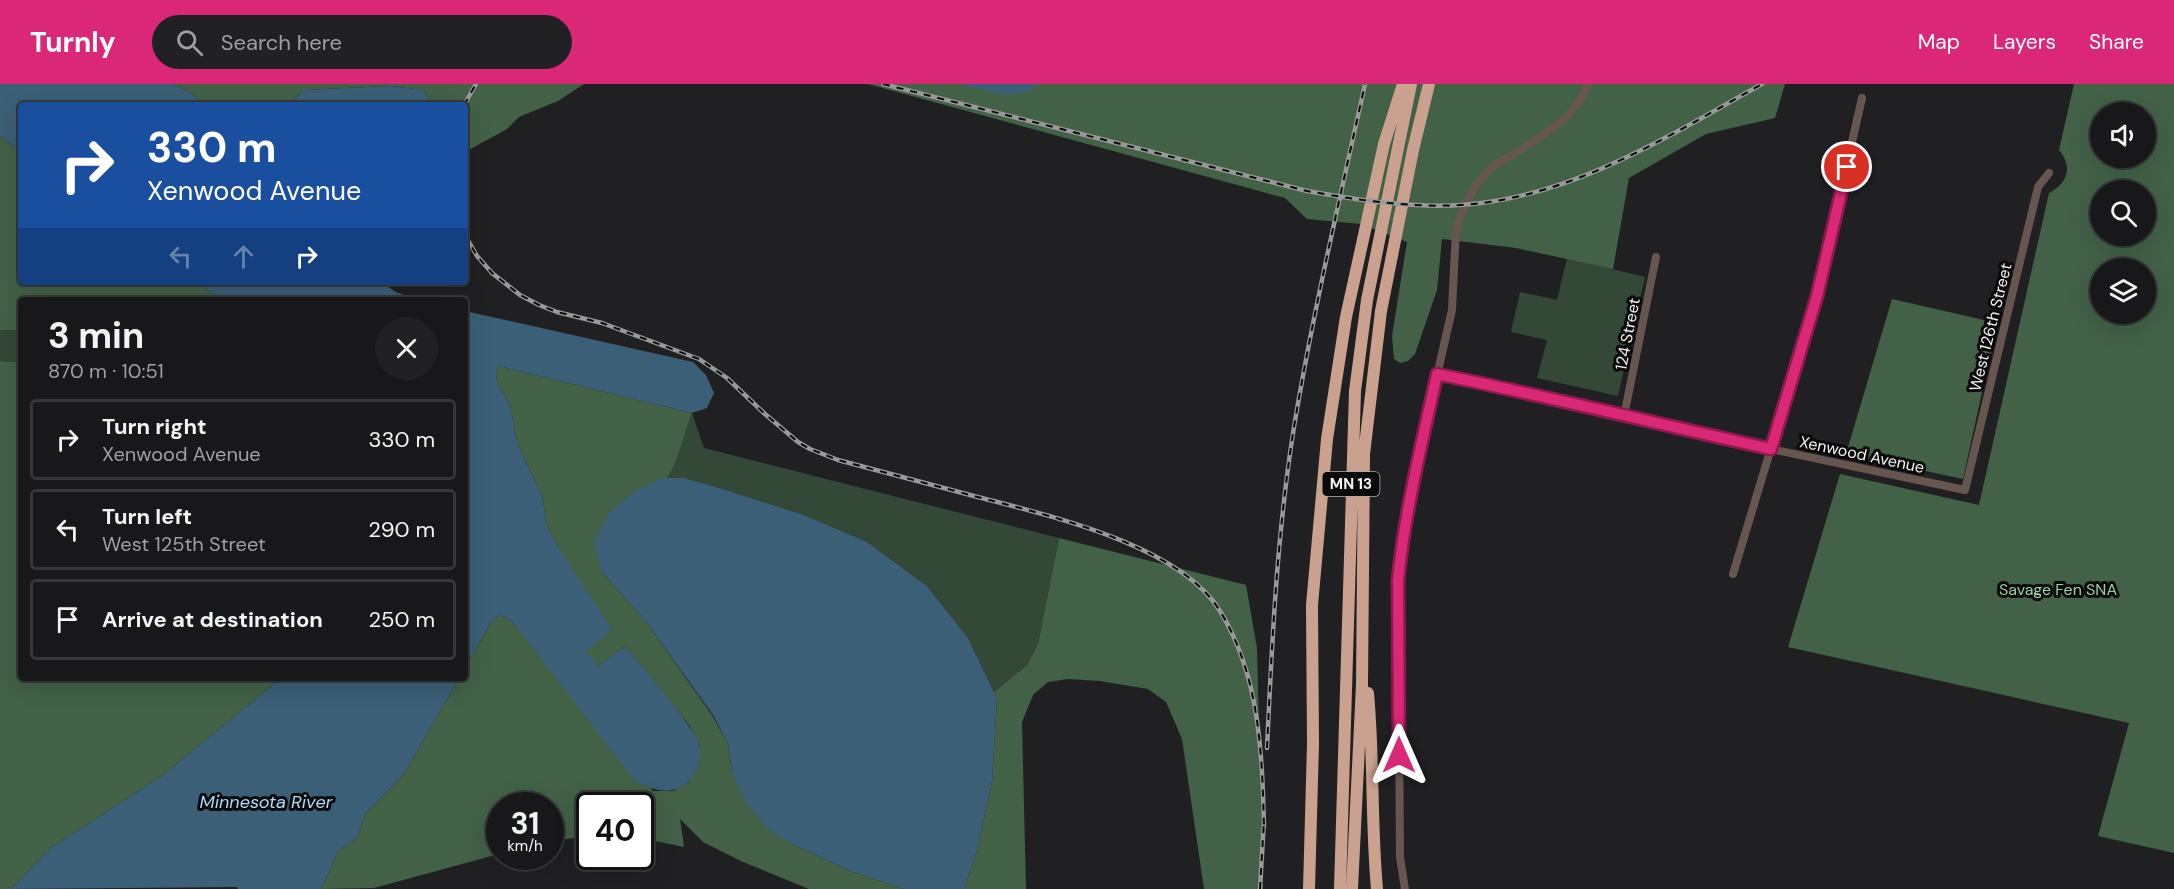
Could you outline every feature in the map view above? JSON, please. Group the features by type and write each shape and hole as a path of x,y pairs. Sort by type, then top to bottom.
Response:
{"highway":[{"path":"1309,889 1313,744 1312,605 1327,439 1346,317 1384,144 1403,84"},
{"name":"MN 13","path":"1340,889 1355,391 1367,300 1412,84"},
{"name":"MN 13","path":"1352,889 1362,685 1364,454 1380,311 1429,84"},
{"path":"1362,639 1370,717 1373,852 1377,889"}],"street":[{"path":"1405,889 1400,857 1398,580 1406,515 1452,310 1456,229 1476,185 1494,165 1524,148 1564,120 1580,102 1588,84"},
{"path":"1733,574 1817,296 1862,98"},
{"name":"West 126th Street","path":"1965,490 2038,187 2049,173"},
{"name":"124 Street","path":"1624,416 1656,257"},
{"name":"Xenwood Avenue","path":"1437,374 1965,490"}],"green space":[{"path":"172,84 584,84 558,101 519,117 507,129 468,150 468,102 431,102 423,90 391,86 303,90 291,102 203,102 186,90"},
{"path":"868,84 1785,84 1775,118 1706,134 1629,178 1613,269 1516,248 1442,239 1437,290 1415,354 1408,361 1400,363 1394,359 1392,336 1407,242 1361,224 1307,219 1285,198"},
{"name":"Savage Fen SNA","path":"2074,84 2174,84 2174,853 2098,836 2129,723 1788,647 1840,474 1979,505 2049,193 2061,184 2066,174 2066,162 2059,150"},
{"path":"0,136 18,150 18,285 201,285 217,297 18,297 18,330 0,330"},
{"path":"1567,258 1645,277 1618,396 1537,378 1547,340 1511,332 1520,292 1557,300"},
{"path":"1892,299 1997,323 1963,479 1846,454"},
{"path":"0,330 18,330 18,362 0,361"},
{"path":"0,361 18,362 18,681 277,681 162,776 52,847 11,889 0,889"},
{"path":"498,366 692,413 678,456 667,478 663,478 601,571 647,623 712,715 728,744 732,773 792,844 853,872 904,889 809,889 743,862 703,842 680,819 684,847 654,841 654,792 576,792 576,838 564,839 564,792 486,792 486,858 374,888 321,889 338,851 358,837 365,814 404,774 457,681 468,681 468,663 491,622 500,615 512,621 653,791 673,791 689,782 700,745 689,725 625,646 597,667 585,650 558,547 546,524 543,498 517,442 510,405 496,380"},
{"path":"692,413 704,448 1059,538 1038,644 1027,665 994,692 968,638 927,586 867,542 804,515 720,488 684,478 667,478 678,456"},
{"path":"1059,538 1246,585 1257,648 1263,889 1204,889 1182,739 1166,702 1148,689 1100,681 1068,679 1048,682 1033,695 1022,722 1026,889 964,889 976,854 992,782 997,699 994,692 1027,665 1038,644"}],"water":[{"path":"0,84 172,84 186,90 203,102 18,102 18,150 0,136"},
{"path":"962,84 1037,85 1020,93 1001,94"},
{"path":"391,86 423,90 431,102 291,102 303,90"},
{"path":"201,285 386,285 410,297 217,297"},
{"path":"468,312 693,362 706,375 714,393 707,408 692,413 498,366 496,380 510,405 517,442 543,498 546,524 558,547 612,629 586,651 598,666 625,646 667,696 689,726 700,746 698,767 690,781 680,788 667,791 648,787 635,781 512,621 500,615 491,622 468,663"},
{"path":"663,478 684,478 720,488 804,515 867,542 927,586 968,638 997,698 992,782 976,854 964,889 904,889 853,872 792,844 767,828 745,801 732,773 728,744 713,715 647,623 601,571 594,542 608,514 635,491"},
{"name":"Minnesota River","path":"277,681 457,681 404,774 365,814 358,837 338,851 321,889 238,889 237,887 11,889 52,847 162,776"}],"railway":[{"path":"466,102 476,84"},
{"path":"883,84 1307,191 1384,202 1442,206 1502,200 1580,177 1655,143 1762,84"},
{"path":"1267,748 1273,627 1288,467 1318,298 1365,84"},
{"path":"468,240 477,256 492,273 520,295 557,312 602,323 699,359 727,378 765,414 798,442 810,449 838,460 1073,523 1143,550 1174,567 1201,588 1220,611 1243,662 1251,688 1260,743 1264,827"},
{"path":"1260,889 1264,820"}],"route":[{"path":"1399,755 1398,580 1400,557 1409,497 1437,374 1576,403 1771,449 1817,296 1847,167"}]}
